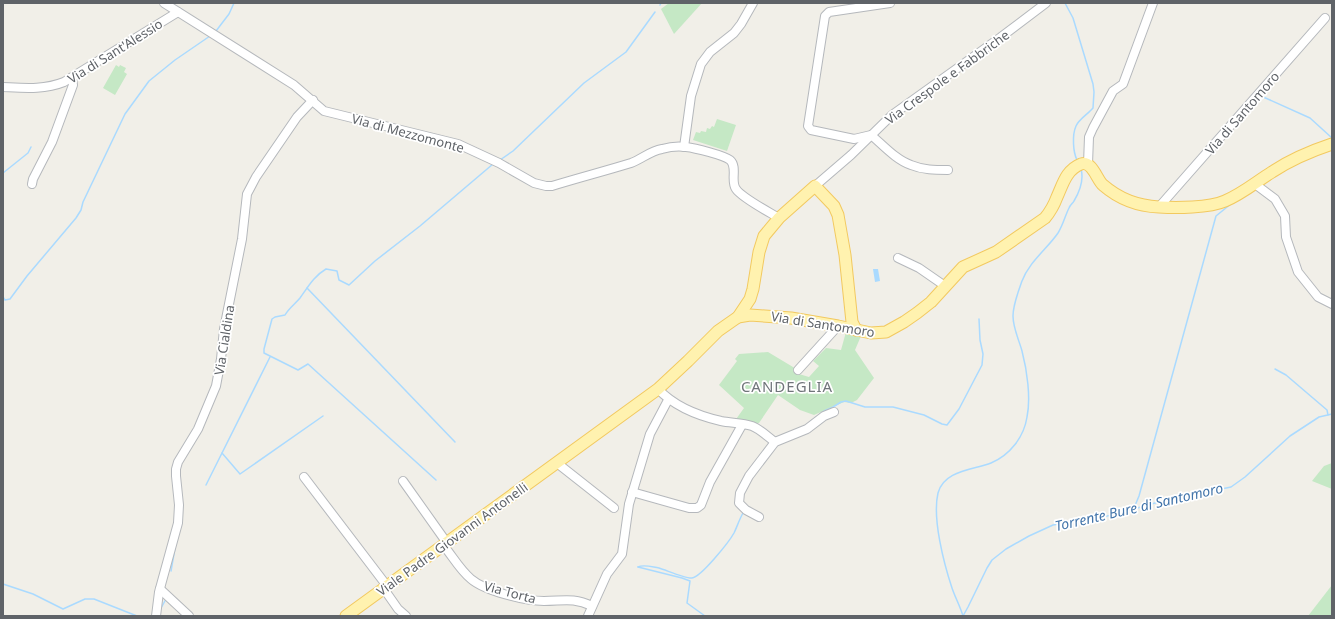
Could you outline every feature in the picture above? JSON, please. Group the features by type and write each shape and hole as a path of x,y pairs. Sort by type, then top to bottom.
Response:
{"main road":[{"path":"1081,165 1091,167 1102,184 1120,197 1130,202 1159,207 1214,204 1225,201 1294,159 1332,144"},
{"name":"Via di Santomoro","path":"738,317 746,315 764,315 791,318 848,326 874,334 891,330 913,317 931,302 944,286 963,267 996,252 1045,218 1057,198 1065,177 1081,165"},
{"path":"738,317 754,290 762,239 779,218 815,186 834,206 838,215 845,255 848,326"},
{"name":"Viale Padre Giovanni Antonelli","path":"346,616 658,389 718,331 738,317"}],"street":[{"name":"Via di Mezzomonte","path":"164,3 294,85 324,111 458,144 499,163 528,180 546,186 552,186 632,162 662,148 684,147 723,157 729,160 733,166 734,186 738,191 779,218"},
{"path":"684,147 691,96 701,64 710,52 734,33 753,3"},
{"path":"890,3 830,12 825,16 808,126 811,130 847,138 854,139 871,135 896,156 910,165 927,169 948,170"},
{"name":"Via Crespole e Fabbriche","path":"815,186 892,115 1046,3"},
{"path":"1081,165 1093,128 1113,90 1123,84 1153,3"},
{"name":"Via di Sant'Alessio","path":"3,87 32,89 42,88 58,84 72,78 178,12"},
{"name":"Via di Santomoro","path":"1159,207 1325,18"},
{"path":"32,184 33,179 52,142 72,85 72,78"},
{"name":"Via Cialdina","path":"156,612 160,590 178,523 176,469 178,462 202,420 216,386 222,359 224,330 242,239 247,194 256,177 297,117 312,100"},
{"path":"1255,184 1275,199 1285,216 1286,237 1298,272 1318,297 1332,304"},
{"path":"898,258 919,268 944,286"},
{"path":"798,370 848,326"},
{"path":"658,389 668,400 708,418 751,426 775,442"},
{"path":"588,616 607,574 622,554 627,512 632,492 650,434 668,400"},
{"path":"759,516 749,512 740,505 739,497 749,476 775,442 807,429 824,416 834,412"},
{"path":"632,492 691,508 699,507 704,499 710,482 742,425"},
{"path":"557,463 614,508"},
{"path":"304,477 385,588 398,609 406,616"},
{"name":"Via Torta","path":"403,480 466,575 475,582 486,588 533,600 575,600 592,606"},
{"path":"160,590 189,616"}],"green space":[{"path":"669,3 702,3 674,34 661,9"},
{"path":"116,65 126,68 124,72 127,74 115,95 103,88"},
{"path":"717,119 736,125 727,151 693,140 696,132 706,132 707,128 710,129 712,126 714,127"},
{"path":"846,332 861,336 855,350 874,378 857,400 851,403 844,402 814,415 800,410 778,395 759,423 746,424 734,422 744,408 719,385 737,361 735,359 739,354 768,352 798,370 799,374 809,377 819,366 813,361 826,348 841,350"},
{"path":"1332,463 1332,489 1312,481 1324,466"},
{"path":"1332,585 1332,616 1308,616"}],"water":[{"path":"873,269 878,269 880,281 875,282"}],"waterway":[{"path":"216,31 229,14 234,3"},
{"path":"1065,3 1073,18 1093,84 1094,92 1093,108 1079,121 1076,126 1074,143 1077,160"},
{"path":"500,160 513,151 584,83 626,52 655,12"},
{"path":"3,297 5,300 10,299 27,276 76,218 125,114 149,81 175,60 210,36"},
{"path":"1261,96 1310,118 1332,138"},
{"path":"3,173 28,153 31,147"},
{"path":"436,480 308,364 298,370 264,353 264,349 272,319 285,315 318,275 326,269 337,271 339,280 349,285 375,261 420,226 493,164"},
{"path":"963,616 953,591 942,554 937,515 938,493 941,485 953,475 998,460 1010,450 1023,432 1028,409 1027,375 1021,347 1015,329 1013,312 1025,274 1054,239 1061,227 1069,207 1074,202 1082,181 1081,169"},
{"path":"1134,508 1139,496 1216,216 1232,203"},
{"path":"307,288 455,442"},
{"path":"811,421 824,411 846,401 865,407 893,407 924,415 947,425 959,409 982,365 983,354 980,340 979,319"},
{"path":"206,485 270,357"},
{"path":"1275,369 1286,375 1327,410 1328,415"},
{"name":"Torrente Bure di Santomoro","path":"963,616 992,560 1006,549 1029,536 1053,525 1113,515 1155,503 1231,487 1245,477 1290,436 1319,417 1332,414"},
{"path":"222,453 240,474 323,416"},
{"path":"638,567 645,566 659,568 689,578 696,576 708,566 727,544 743,513"},
{"path":"171,571 175,548"},
{"path":"638,567 690,581 687,603 705,616"},
{"path":"3,584 33,594 63,609 85,599 94,599 137,616"},
{"path":"160,610 166,599"}],"district":[{"name":"CANDEGLIA","path":"787,387"}]}
